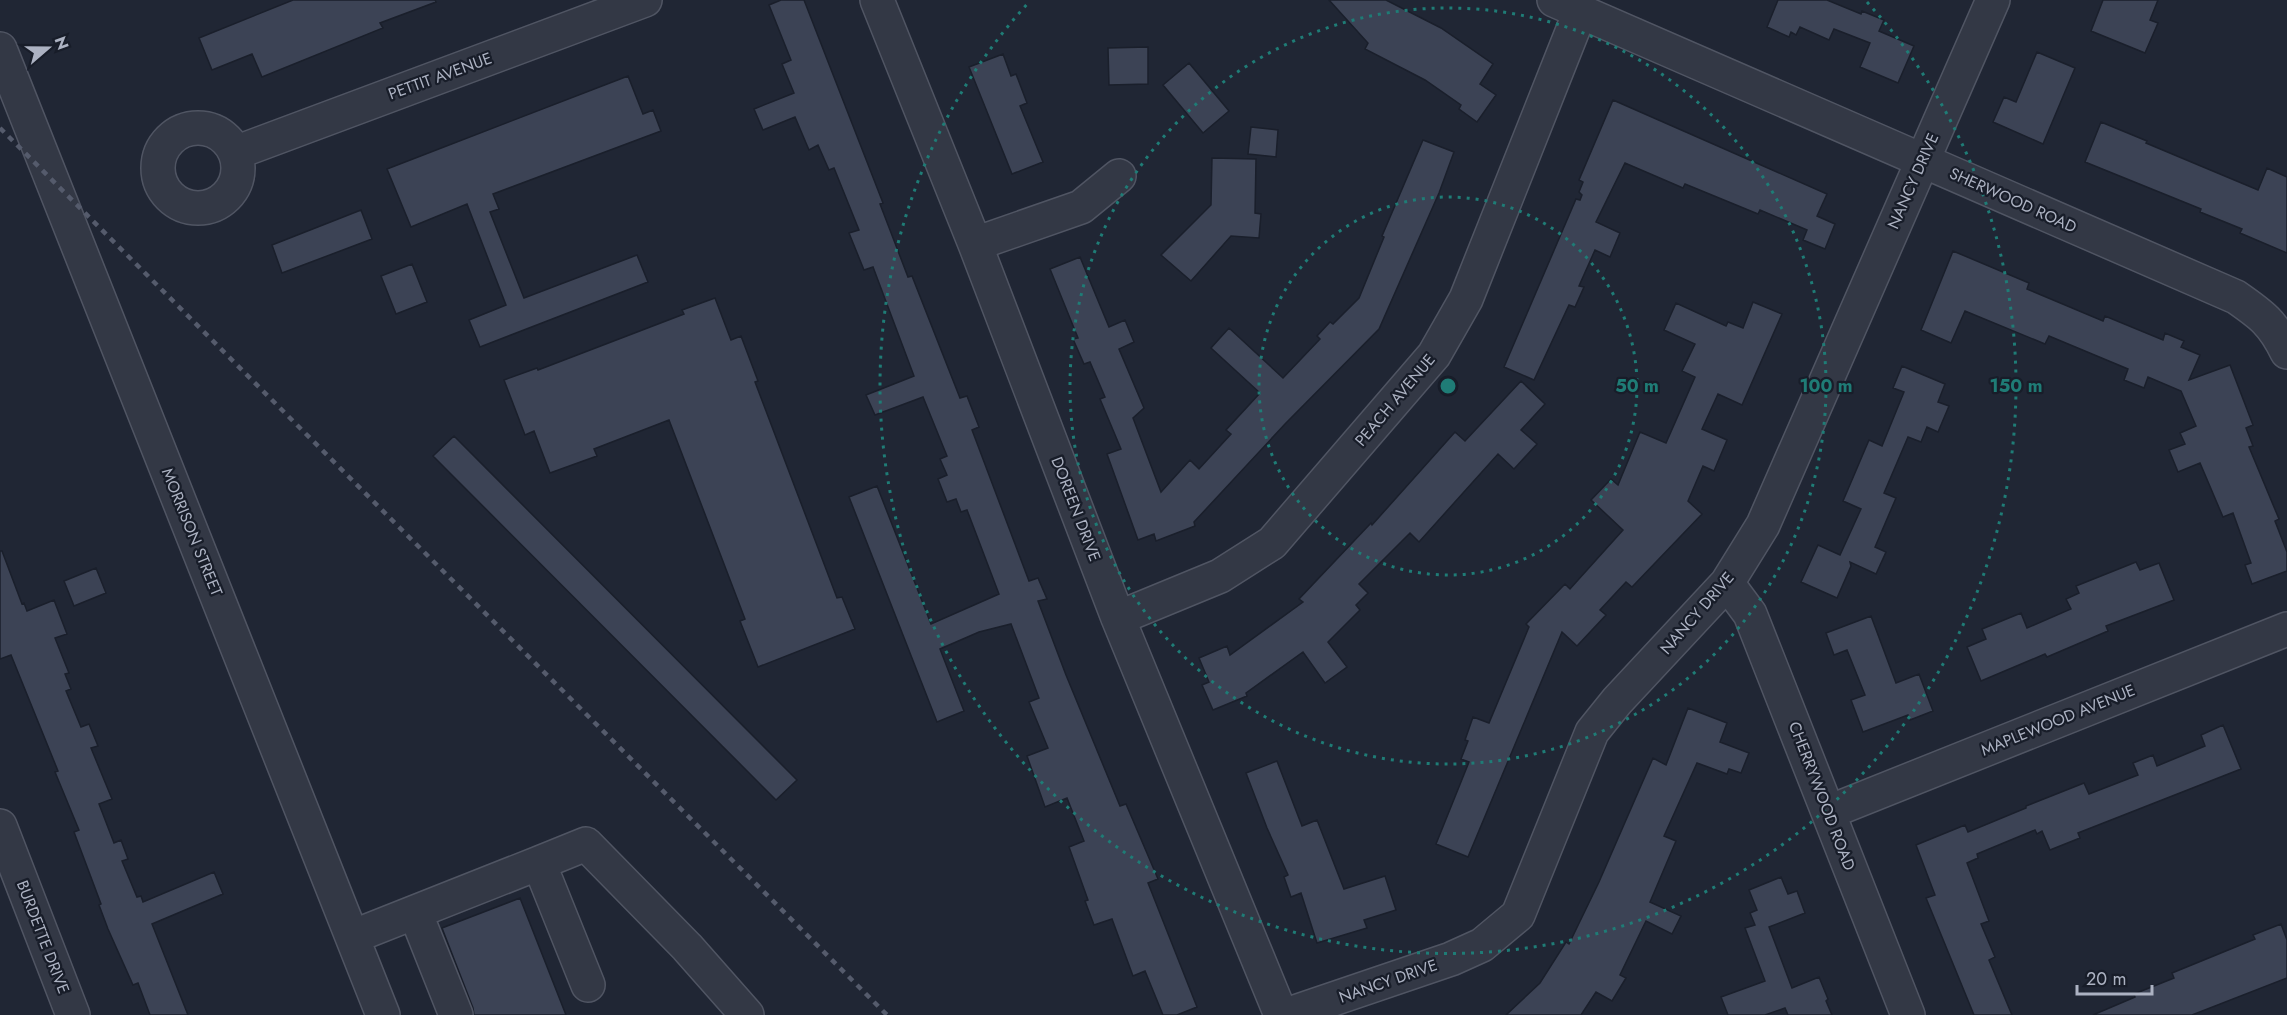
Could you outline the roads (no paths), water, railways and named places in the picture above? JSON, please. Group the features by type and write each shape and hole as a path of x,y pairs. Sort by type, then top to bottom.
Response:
{"street":[{"name":"PETTIT AVENUE","path":"235,153 645,0"},
{"name":"DOREEN DRIVE","path":"878,0 975,244 1118,618 1281,1015"},
{"name":"NANCY DRIVE","path":"1286,1015 1451,959 1482,945 1518,915 1592,732 1617,701 1727,582 1763,525 1993,0"},
{"name":"SHERWOOD ROAD","path":"1567,6 2236,297 2265,318 2287,352"},
{"name":"PEACH AVENUE","path":"1118,618 1220,576 1272,543 1434,355 1466,299 1567,6"},
{"name":"MORRISON STREET","path":"0,49 383,1015"},
{"path":"975,244 1081,207 1119,176"},
{"name":"CHERRYWOOD ROAD","path":"1727,582 1750,614 1908,1015"},
{"name":"MAPLEWOOD AVENUE","path":"1829,812 2287,629"},
{"name":"BURDETTE DRIVE","path":"0,826 73,1015"},
{"path":"352,937 586,844 687,947 747,1015"},
{"path":"539,862 588,985"},
{"path":"415,912 456,1015"}],"railway":[{"path":"0,128 887,1015"}]}
